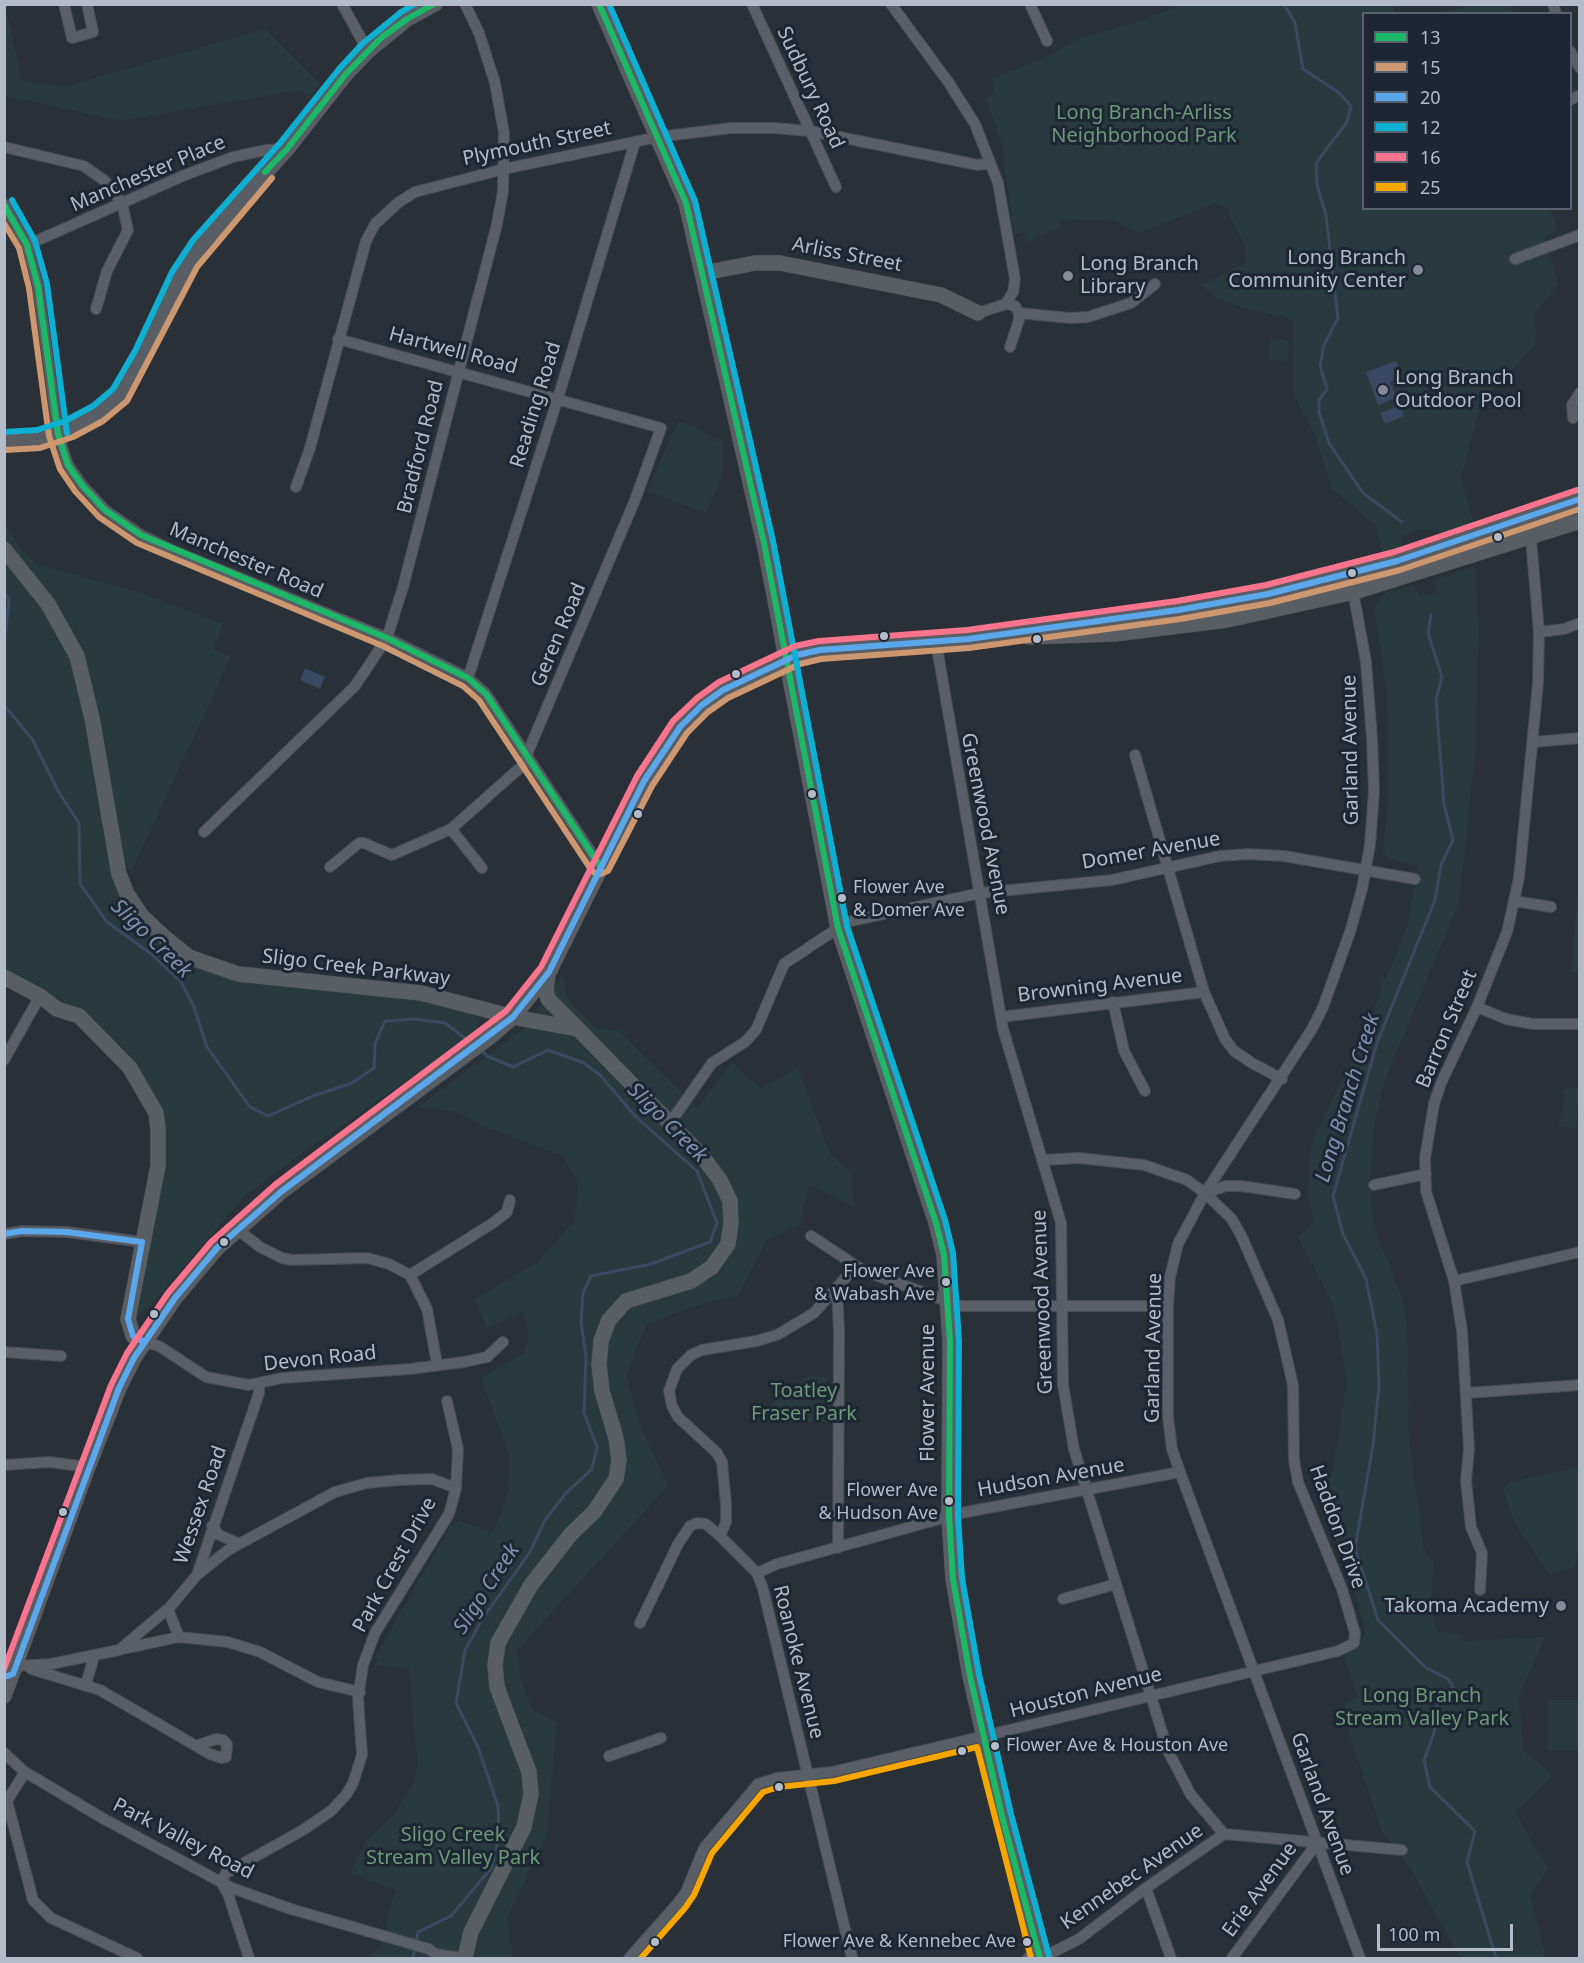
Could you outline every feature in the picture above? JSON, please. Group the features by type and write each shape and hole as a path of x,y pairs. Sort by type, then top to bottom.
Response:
{"street":[{"path":"64,4 72,38 93,32 87,4"},
{"path":"342,4 351,25 368,51"},
{"path":"4,441 25,441 58,434 98,414 120,395 189,262 287,149 345,75 368,51 407,20 435,4"},
{"name":"Bradford Road","path":"204,832 355,686 387,638 403,586 497,224 504,169 504,133 495,83 479,33 465,4"},
{"name":"Flower Avenue","path":"599,4 686,203 704,273 764,543 784,660 838,928 936,1223 944,1255 948,1304 949,1516 957,1611 1035,1958"},
{"name":"Sudbury Road","path":"752,4 836,187"},
{"path":"891,4 949,83 975,124 990,163 1002,199 1014,267 1013,292 1006,304"},
{"path":"1030,4 1047,41"},
{"path":"1572,54 1580,68"},
{"name":"Plymouth Street","path":"296,488 310,448 366,241 375,224 399,202 415,192 504,169 658,137 730,128 810,131 978,165 990,163"},
{"name":"Reading Road","path":"468,678 558,398 635,142"},
{"path":"4,147 84,165 105,181 122,203 128,231 107,271 96,309"},
{"name":"Manchester Place","path":"27,245 233,157 266,150 287,149"},
{"name":"Manchester Road","path":"4,204 27,245 38,286 58,434 68,465 82,485 105,510 141,535 174,551 387,638 468,678 486,694 600,866"},
{"path":"1515,259 1580,235"},
{"name":"Arliss Street","path":"704,273 755,263 780,263 941,295 978,312"},
{"path":"1019,312 1070,318 1088,317 1131,303 1155,284"},
{"path":"978,312 1006,304 1015,306 1019,312 1010,347"},
{"name":"Hartwell Road","path":"338,339 459,370 661,428"},
{"path":"1573,418 1572,405 1580,393"},
{"name":"Geren Road","path":"330,867 359,843 392,855 451,829 522,766 530,742 544,715 635,500 661,428"},
{"path":"4,1696 11,1672 119,1388 144,1342 175,1298 237,1229 282,1191 491,1036 513,1017 549,972 644,781 680,727 702,705 723,690 784,660 820,650 1084,628 1212,604 1350,575 1580,499"},
{"name":"Barron Street","path":"1480,1590 1482,1553 1472,1527 1466,1481 1469,1449 1462,1331 1454,1281 1426,1191 1427,1136 1441,1083 1478,1007 1507,932 1519,878 1538,683 1539,632 1533,537 1529,516"},
{"path":"1084,628 1135,633 1227,620 1354,592 1580,521"},
{"name":"Sligo Creek Parkway","path":"4,549 48,604 76,656 90,710 119,874 127,894 141,915 163,936 189,957 238,974 421,993 513,1017 578,1029"},
{"name":"Garland Avenue","path":"1350,575 1366,662 1372,738 1374,791 1370,845 1365,870 1350,932 1323,1007 1282,1079 1205,1193 1178,1244 1170,1277 1168,1306 1168,1417 1172,1449 1180,1472 1360,1959"},
{"path":"1539,632 1580,623"},
{"name":"Greenwood Avenue","path":"936,642 948,727 1001,1017 1018,1083 1044,1160 1061,1223 1065,1406 1074,1449 1151,1696 1177,1770 1191,1795 1224,1834"},
{"path":"1533,742 1580,738"},
{"path":"1135,755 1204,992 1225,1040 1234,1050 1282,1079"},
{"path":"451,829 482,868"},
{"name":"Domer Avenue","path":"670,1123 712,1063 745,1042 756,1030 784,964 847,922 980,893 1112,880 1220,856 1252,853 1284,856 1415,879"},
{"path":"1514,901 1551,907"},
{"path":"465,1957 471,1932 524,1827 531,1794 529,1772 497,1687 495,1665 498,1644 531,1585 571,1533 604,1499 616,1479 619,1460 616,1438 602,1391 599,1365 601,1341 609,1320 626,1300 702,1275 712,1267 728,1244 731,1223 730,1202 720,1180 702,1156 548,999 546,991 549,972"},
{"path":"4,977 42,998 54,999 66,1012 79,1016 130,1068 156,1113 158,1166 128,1318 133,1336 144,1342"},
{"name":"Browning Avenue","path":"1001,1017 1204,992"},
{"path":"4,1060 42,998"},
{"path":"1113,1002 1124,1050 1145,1091"},
{"path":"1478,1007 1506,1019 1533,1024 1580,1024"},
{"name":"Haddon Drive","path":"1044,1160 1079,1158 1144,1165 1187,1180 1205,1193 1231,1218 1241,1235 1278,1320 1293,1385 1294,1460 1298,1482 1342,1589 1355,1633 1354,1644"},
{"path":"1374,1185 1426,1174"},
{"path":"1205,1193 1226,1186 1241,1186 1295,1194"},
{"path":"410,1275 493,1223 507,1212 510,1200"},
{"path":"237,1229 260,1247 282,1258 292,1260 367,1258 389,1264 410,1275 427,1309 437,1364"},
{"path":"4,1234 22,1231 67,1232 142,1242"},
{"path":"811,1236 864,1271 948,1304 961,1306 1168,1306"},
{"path":"1454,1281 1580,1252"},
{"path":"639,1623 678,1544 690,1526 697,1523 705,1524 720,1536 726,1522 725,1471 717,1453 678,1417 672,1406 669,1391 677,1369 691,1355 702,1350 777,1335 814,1313 856,1266"},
{"path":"837,1289 839,1331 838,1548"},
{"name":"Devon Road","path":"144,1342 159,1346 206,1377 249,1385 282,1378 410,1369 487,1357 503,1342"},
{"path":"4,1352 61,1356"},
{"name":"Wessex Road","path":"11,1672 119,1650 168,1609 197,1575 259,1393 259,1383"},
{"path":"1466,1394 1580,1385"},
{"name":"Park Crest Drive","path":"221,1882 226,1873 303,1830 331,1811 346,1795 362,1755 360,1692 363,1665 375,1633 449,1514 456,1488 458,1449 447,1401"},
{"path":"4,1465 49,1462 88,1467"},
{"name":"Hudson Avenue","path":"757,1573 777,1564 949,1516 1180,1472"},
{"path":"197,1575 238,1543 335,1492 367,1484 432,1479 456,1488"},
{"path":"212,1526 219,1535 238,1543"},
{"name":"Roanoke Avenue","path":"720,1536 757,1573 852,1959"},
{"path":"1063,1599 1116,1584"},
{"path":"168,1609 179,1637"},
{"path":"119,1650 179,1637 228,1642 249,1648 318,1682 360,1692"},
{"name":"Houston Avenue","path":"629,1959 678,1903 686,1892 704,1848 758,1784 777,1778 832,1772 1338,1651 1354,1644"},
{"path":"86,1684 94,1656"},
{"path":"11,1672 86,1684 196,1746"},
{"path":"609,1756 661,1738"},
{"name":"Park Valley Road","path":"4,1753 25,1772 131,1835 221,1882 291,1909 405,1943 426,1948 436,1947 465,1957"},
{"path":"25,1772 7,1801 33,1900 51,1918 137,1959"},
{"name":"Kennebec Avenue","path":"1035,1958 1079,1939 1146,1888 1224,1834 1402,1850"},
{"name":"Erie Avenue","path":"1232,1959 1317,1843"},
{"path":"221,1882 228,1894 249,1959"},
{"path":"1146,1888 1172,1959"}],"green space":[{"path":"5,4 22,81 64,87 265,29 320,84 310,97 300,90 121,121 5,96"},
{"path":"1475,4 1510,5 1514,12 1445,12"},
{"name":"Long Branch-Arliss Neighborhood Park","path":"1180,5 1393,5 1394,12 1362,12 1362,210 1549,210 1559,230 1544,237 1559,284 1535,313 1536,345 1481,402 1461,478 1474,524 1451,533 1419,529 1401,537 1402,552 1383,555 1376,525 1332,489 1315,436 1294,396 1293,323 1287,317 1248,309 1216,298 1202,285 1246,262 1246,248 1230,217 1229,209 1216,203 1139,233 1112,219 1061,220 1060,228 1045,233 1026,244 1024,232 1014,234 1001,141 986,99 994,92 992,79 1046,57 1082,37 1132,24"},
{"path":"1270,338 1289,341 1288,361 1270,360"},
{"path":"678,421 700,429 717,441 723,439 722,475 706,513 647,491"},
{"path":"4,522 21,549 37,564 141,593 223,624 213,649 231,657 132,870 126,867 120,840 121,864 141,906 192,963 436,1000 477,1016 480,1020 475,1033 292,1160 245,1196 148,1308 132,1321 141,1283 158,1102 141,1076 58,997 5,972"},
{"name":"Long Branch Stream Valley Park","path":"1475,566 1479,628 1476,743 1459,903 1386,1077 1375,1121 1369,1190 1376,1232 1401,1295 1407,1324 1409,1439 1424,1549 1434,1561 1430,1606 1437,1631 1461,1635 1463,1641 1545,1637 1519,1696 1523,1750 1553,1776 1516,1813 1548,1869 1530,1895 1546,1958 1460,1958 1408,1864 1383,1834 1351,1740 1345,1703 1357,1696 1344,1656 1366,1634 1348,1569 1317,1496 1324,1496 1320,1483 1332,1475 1347,1380 1334,1307 1298,1237 1314,1223 1308,1194 1310,1156 1314,1137 1359,1045 1382,989 1381,979 1386,979 1407,927 1417,870 1417,865 1389,859 1383,852 1388,799 1388,722 1384,670 1374,608 1386,592 1414,585 1420,597 1436,592 1434,580"},
{"path":"1579,880 1579,972 1572,972 1575,924"},
{"name":"Sligo Creek Stream Valley Park","path":"561,976 566,980 565,992 570,1003 597,1029 618,1030 697,1108 732,1062 760,1089 798,1068 830,1154 851,1172 855,1207 809,1185 800,1224 767,1240 738,1295 688,1308 646,1325 627,1374 636,1415 668,1486 518,1649 521,1680 532,1708 556,1723 548,1832 507,1918 513,1958 371,1958 383,1939 395,1890 350,1873 369,1837 392,1817 414,1783 418,1763 408,1667 374,1666 378,1659 374,1658 451,1525 455,1526 459,1520 492,1532 500,1517 508,1492 510,1457 481,1378 525,1353 529,1332 523,1311 487,1328 475,1299 536,1263 575,1220 578,1182 562,1156 484,1126 456,1112 418,1107 522,1030"},
{"path":"1572,1087 1579,1089 1576,1129 1559,1126 1565,1090"},
{"name":"Toatley Fraser Park","path":"811,1376 826,1377 826,1422 767,1422 765,1409 778,1399 776,1393"},
{"path":"1579,1468 1579,1547 1575,1567 1548,1573 1515,1524 1503,1489 1508,1484 1539,1475"},
{"path":"1548,1700 1579,1700 1579,1750 1548,1750"}],"water":[{"name":"Long Branch Outdoor Pool","path":"1396,361 1402,377 1390,382 1396,398 1378,405 1366,372"},
{"path":"1399,406 1404,416 1385,424 1380,413"},
{"path":"305,668 325,677 320,689 300,680"}],"waterway":[{"name":"Long Branch Creek","path":"1284,4 1295,23 1303,69 1338,92 1351,106 1347,122 1316,163 1317,185 1326,215 1338,318 1324,345 1320,366 1327,389 1319,400 1319,412 1329,443 1363,493 1402,522"},
{"name":"Sligo Creek","path":"4,592 9,600 4,647"},
{"name":"Long Branch Creek","path":"1431,615 1428,633 1442,677 1436,700 1444,804 1453,840 1441,865 1435,900 1377,1043 1333,1196 1343,1234 1366,1279 1377,1334 1379,1386 1373,1445 1355,1548 1378,1620 1425,1667 1448,1679 1453,1687 1438,1701 1434,1733 1424,1760 1430,1787 1475,1831 1467,1862 1496,1958"},
{"name":"Sligo Creek","path":"4,705 32,739 58,791 79,823 80,884 107,922 150,953 181,982 194,1007 207,1047 250,1107 268,1116 313,1096 352,1083 374,1068 375,1044 385,1021 416,1019 445,1023 473,1044"},
{"name":"Sligo Creek","path":"416,1942 418,1932 451,1916 492,1867 499,1835 498,1806 478,1747 456,1703 465,1650 483,1618 530,1552 545,1520 566,1493 592,1469 597,1447 584,1413 586,1356 581,1322 583,1293 591,1276 651,1264 710,1242 717,1223 697,1171 636,1117 600,1075 584,1063 548,1050 513,1067 487,1056 481,1050"},
{"name":"Sligo Creek","path":"413,1958 415,1948"}],"transit line":[{"name":"12","path":"4,432 37,430 65,421 93,406 113,389 135,351 172,272 193,240 280,143 362,44 401,12 415,4"},
{"name":"13","path":"265,172 287,149 345,75 381,38 407,19 434,4"},
{"name":"13","path":"599,4 686,203 764,543 838,928 936,1223 944,1255 950,1341 949,1516 953,1579 970,1676 1002,1816 1040,1958"},
{"name":"12","path":"609,4 695,201 773,541 847,926 945,1220 953,1253 959,1341 958,1516 962,1578 979,1674 1011,1814 1049,1956"},
{"name":"15","path":"5,450 40,448 73,437 103,421 127,401 197,267 272,178"},
{"name":"12","path":"12,200 35,241 47,284 67,433"},
{"name":"13","path":"4,205 27,245 38,286 58,434 68,465 82,485 105,510 141,535 387,638 468,678 486,694 600,866"},
{"name":"15","path":"4,223 19,248 29,288 49,436 60,469 75,491 99,517 137,543 383,646 463,686 479,700 592,871 598,875 608,871 652,786 687,733 708,712 728,698 800,664 821,659 969,648 1180,619 1270,603 1400,570 1580,509"},
{"name":"16","path":"4,1669 111,1385 127,1353 168,1293 211,1242 276,1184 506,1011 541,967 637,776 673,721 697,698 719,682 795,646 819,641 967,630 1177,601 1266,585 1394,552 1577,490"},
{"name":"20","path":"4,1677 13,1674 119,1388 134,1358 175,1298 217,1248 282,1191 513,1017 549,972 644,781 680,727 702,705 723,690 797,655 820,650 968,639 1178,610 1268,594 1397,561 1580,499"},
{"name":"20","path":"4,1234 22,1231 67,1232 142,1242 128,1319 133,1336 144,1342"},
{"name":"25","path":"641,1958 685,1908 694,1895 712,1853 763,1792 779,1787 834,1781 977,1747 1031,1958"}],"place":[{"name":"Long Branch Community Center","path":"1418,270"},
{"name":"Long Branch Library","path":"1068,276"},
{"name":"Long Branch Outdoor Pool","path":"1383,390"},
{"name":"Flower Ave & Domer Ave","path":"842,898"},
{"name":"Flower Ave & Wabash Ave","path":"946,1282"},
{"name":"Flower Ave & Hudson Ave","path":"949,1501"},
{"name":"Takoma Academy","path":"1561,1606"},
{"name":"Flower Ave & Houston Ave","path":"995,1746"},
{"name":"Flower Ave & Kennebec Ave","path":"1027,1942"}]}
